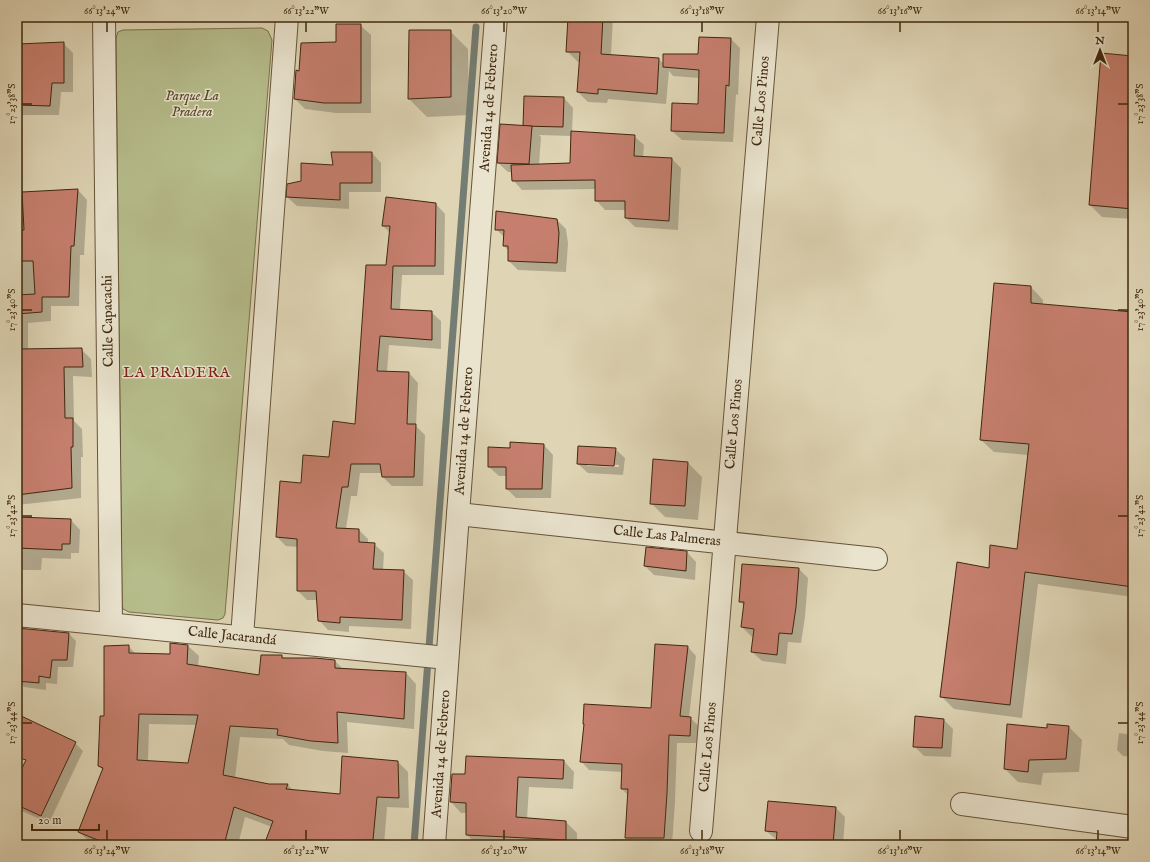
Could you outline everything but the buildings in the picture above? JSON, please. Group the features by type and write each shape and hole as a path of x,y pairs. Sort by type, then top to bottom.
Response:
{"street":[{"name":"Calle Capacachi","path":"104,17 111,624"},
{"path":"242,637 287,17"},
{"name":"Avenida 14 de Febrero","path":"434,845 496,17"},
{"name":"Calle Los Pinos","path":"701,831 768,17"},
{"name":"Calle Las Palmeras","path":"458,514 876,559"},
{"name":"Calle Jacarandá","path":"17,615 447,658"},
{"path":"962,804 1133,827"}],"green space":[{"name":"Parque La Pradera","path":"262,28 268,31 272,40 225,614 223,618 218,620 129,612 123,609 122,604 116,38 118,32 123,30"}],"waterway":[{"path":"414,845 476,27"}],"district":[{"name":"LA PRADERA","path":"177,372"}]}
